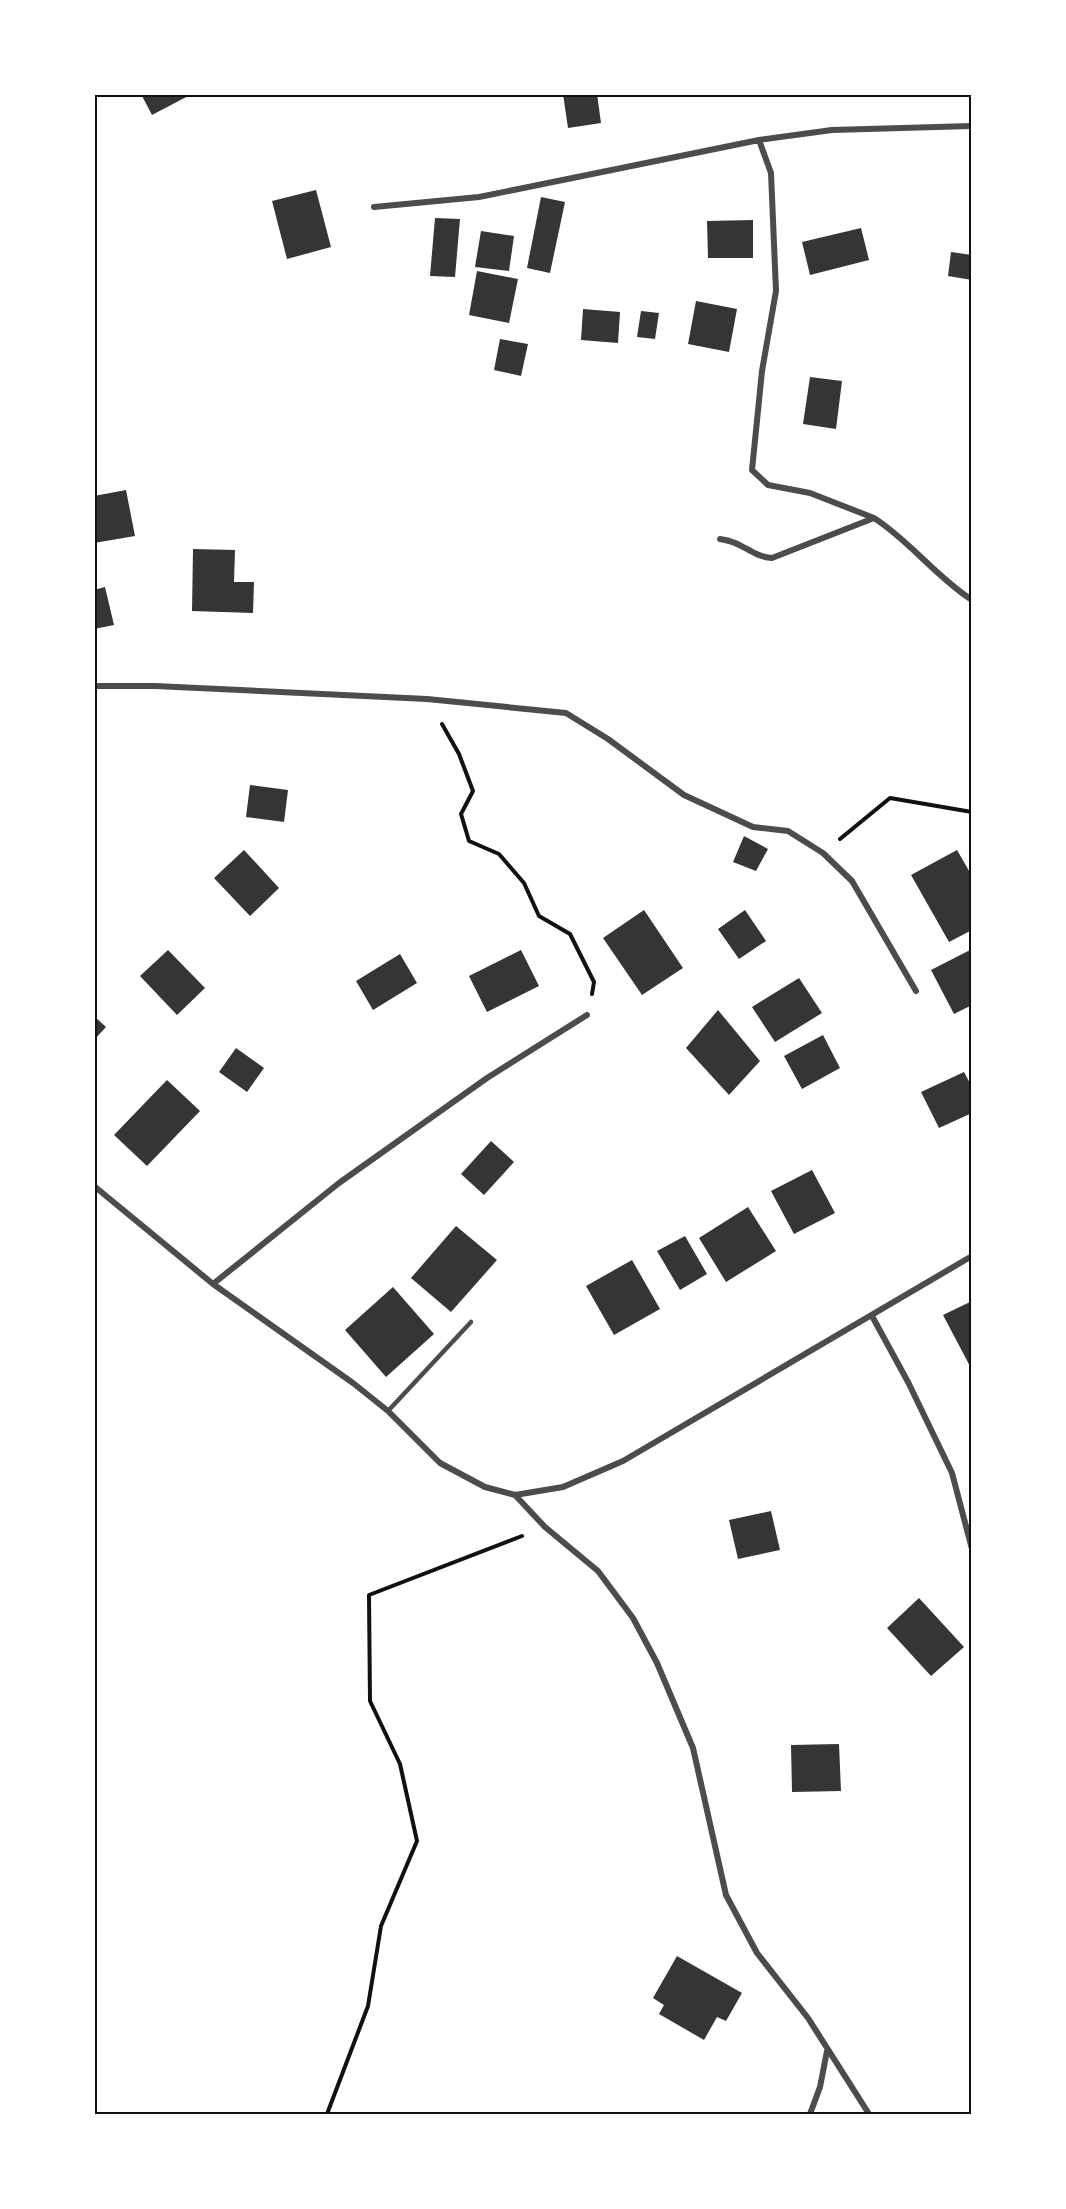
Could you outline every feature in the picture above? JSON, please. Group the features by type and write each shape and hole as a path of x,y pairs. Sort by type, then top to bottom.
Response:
{"street":[{"path":"374,207 479,197 759,140 832,130 972,126"},
{"path":"759,140 771,173 776,291 762,371 752,470 768,485 810,493 874,518 898,534 959,592 972,600"},
{"path":"720,539 735,541 760,557 772,558 874,518"},
{"path":"94,686 155,686 427,699 566,713 608,739 684,795 753,827 788,831 823,853 852,881 916,991"},
{"path":"213,1284 339,1183 487,1078 587,1015"},
{"path":"94,1186 213,1284 353,1383 388,1411 440,1463 485,1487 515,1496 563,1486 622,1461 972,1256"},
{"path":"872,1316 909,1382 952,1473 972,1549"},
{"path":"515,1496 545,1527 598,1571 633,1618 657,1663 693,1748 726,1895 757,1953 808,2019 869,2115"},
{"path":"810,2115 820,2087 827,2051"}],"lane":[{"path":"388,1411 471,1322"}],"path":[{"path":"427,699 459,754 473,791 461,814 469,841 499,854 524,883 539,916 570,934 594,982 587,1015"},
{"path":"823,853 890,798 972,812"},
{"path":"327,2115 368,2006 381,1926 417,1841 400,1764 370,1701 369,1594 545,1527"}],"building":[{"path":"141,94 192,94 152,115"},
{"path":"563,94 597,94 601,123 568,128"},
{"path":"316,190 331,247 287,259 272,201"},
{"path":"541,197 565,202 550,273 527,268"},
{"path":"435,218 460,219 455,277 430,276"},
{"path":"753,220 753,258 708,258 707,221"},
{"path":"861,228 869,260 810,275 802,242"},
{"path":"481,231 514,236 509,271 475,267"},
{"path":"951,252 972,255 972,280 948,276"},
{"path":"477,271 518,279 509,323 469,315"},
{"path":"696,301 737,309 729,352 688,344"},
{"path":"583,309 620,312 618,343 581,340"},
{"path":"641,311 659,313 655,339 637,337"},
{"path":"500,339 528,344 521,376 494,370"},
{"path":"810,377 842,381 836,429 803,424"},
{"path":"126,490 135,536 94,543 94,496"},
{"path":"193,549 235,550 234,582 254,582 253,613 192,611"},
{"path":"105,587 114,625 94,629 94,590"},
{"path":"250,785 288,790 284,822 246,817"},
{"path":"744,836 768,849 756,871 733,862"},
{"path":"244,850 279,888 250,916 214,878"},
{"path":"957,850 972,876 972,930 949,942 911,875"},
{"path":"644,910 683,968 642,995 603,938"},
{"path":"745,910 766,941 739,959 718,929"},
{"path":"972,949 972,1005 954,1014 931,970"},
{"path":"168,950 205,988 177,1015 140,976"},
{"path":"521,950 539,986 487,1012 469,976"},
{"path":"400,954 417,983 373,1010 356,981"},
{"path":"799,978 822,1013 775,1042 752,1007"},
{"path":"718,1010 760,1061 729,1095 686,1048"},
{"path":"94,1016 106,1027 94,1040"},
{"path":"823,1035 840,1068 802,1089 784,1056"},
{"path":"236,1048 264,1068 247,1092 219,1072"},
{"path":"964,1072 972,1087 972,1113 939,1128 921,1092"},
{"path":"167,1080 200,1111 147,1166 114,1135"},
{"path":"491,1141 514,1162 484,1195 461,1174"},
{"path":"812,1170 835,1213 794,1234 771,1191"},
{"path":"748,1207 776,1251 726,1282 699,1238"},
{"path":"456,1226 497,1260 451,1312 411,1278"},
{"path":"685,1236 707,1274 680,1290 657,1251"},
{"path":"632,1260 660,1309 614,1335 586,1286"},
{"path":"393,1287 434,1334 386,1377 345,1330"},
{"path":"972,1301 972,1370 943,1315"},
{"path":"771,1511 780,1550 738,1559 729,1520"},
{"path":"919,1598 964,1647 931,1676 887,1628"},
{"path":"839,1744 841,1791 792,1792 791,1745"},
{"path":"677,1956 742,1993 726,2021 717,2017 704,2040 659,2014 664,2005 653,1998"}]}
